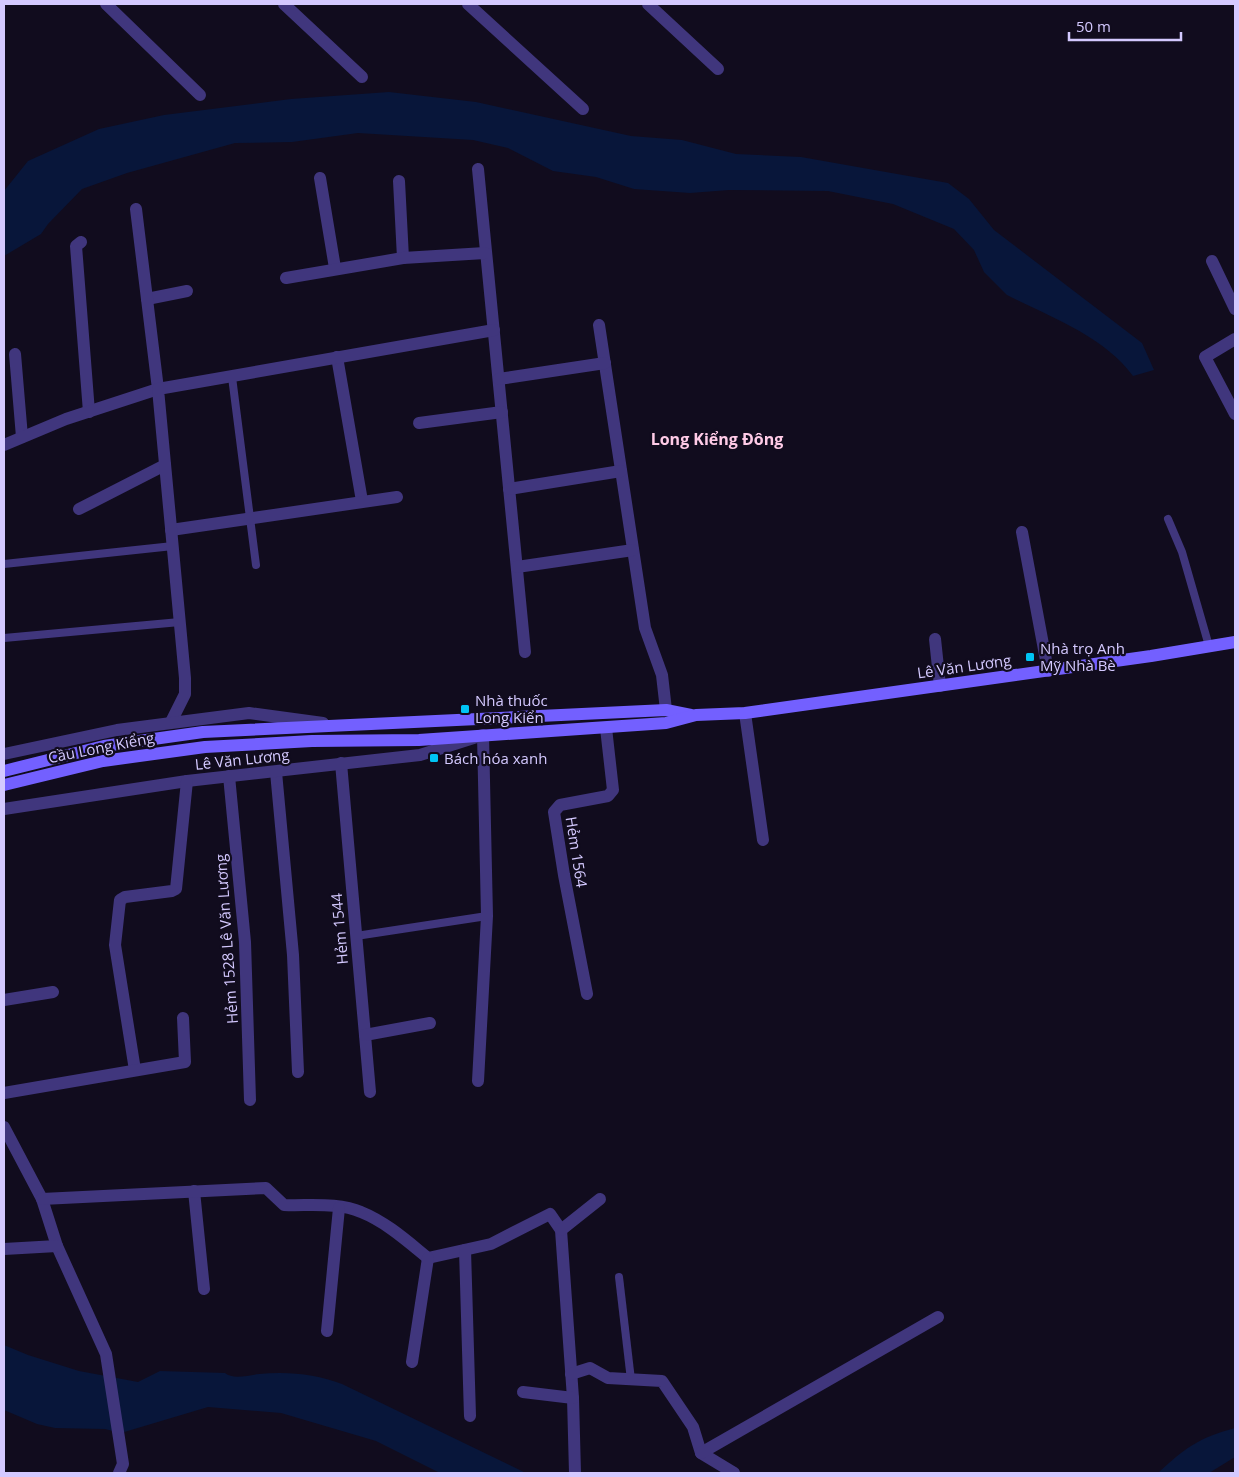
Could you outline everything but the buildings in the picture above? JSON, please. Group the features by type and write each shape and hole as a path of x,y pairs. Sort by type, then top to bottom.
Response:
{"main road":[{"name":"Lê Văn Lương","path":"205,747 312,741 419,740 666,723 696,716 745,714 939,682 1235,642"},
{"name":"Lê Văn Lương","path":"203,732 338,724 666,710 696,716"},
{"name":"Cầu Long Kiểng","path":"4,771 104,746 203,732"},
{"name":"Cầu Long Kiểng","path":"4,785 103,761 205,747"}],"street":[{"path":"108,4 200,95"},
{"path":"284,4 362,76"},
{"path":"648,4 718,70"},
{"path":"477,7 583,109"},
{"path":"478,169 525,652"},
{"path":"320,178 335,268"},
{"path":"400,181 403,258"},
{"path":"136,208 158,389 185,694 171,722"},
{"path":"81,242 76,246 89,412"},
{"path":"286,278 335,268 403,258 485,253"},
{"path":"1212,261 1235,310"},
{"path":"147,299 187,291"},
{"path":"599,324 645,628 662,676 666,710"},
{"path":"4,445 89,412 158,389 494,330"},
{"path":"1235,339 1205,357 1235,414"},
{"path":"15,354 22,437"},
{"path":"337,357 362,501"},
{"path":"499,378 605,362"},
{"path":"419,423 502,412"},
{"path":"79,508 165,465"},
{"path":"509,489 621,471"},
{"path":"171,530 397,497"},
{"path":"1022,532 1047,667"},
{"path":"517,567 633,550"},
{"path":"935,642 939,682"},
{"name":"Lê Văn Lương","path":"4,754 84,736 171,722 249,714 338,724"},
{"path":"745,714 763,840"},
{"name":"Hẻm 1564","path":"588,994 564,875 554,812 560,805 608,796 613,790 606,728"},
{"path":"478,1081 487,916 483,735"},
{"name":"Lê Văn Lương","path":"4,809 187,781 420,755 483,735"},
{"name":"Hẻm 1544","path":"341,763 370,1092"},
{"path":"276,772 293,955 298,1072"},
{"name":"Hẻm 1528 Lê Văn Lương","path":"229,776 245,942 250,1100"},
{"path":"135,1070 115,945 120,900 125,897 172,891 176,888 187,781"},
{"path":"4,1000 53,992"},
{"path":"4,1093 185,1062 183,1018"},
{"path":"365,1034 430,1023"},
{"path":"4,1127 42,1199 57,1246 106,1354 121,1469"},
{"path":"42,1199 266,1188 284,1206 339,1208 360,1211 392,1228 428,1258"},
{"path":"194,1191 204,1288"},
{"path":"561,1230 600,1199"},
{"path":"327,1331 339,1208"},
{"path":"428,1258 491,1244 550,1214 561,1230 573,1398 575,1473"},
{"path":"4,1249 57,1246"},
{"path":"465,1250 470,1416"},
{"path":"412,1362 428,1258"},
{"path":"701,1453 938,1317"},
{"path":"571,1374 590,1368 608,1378 662,1382 693,1427 701,1453 734,1473"},
{"path":"523,1392 573,1398"}],"lane":[{"path":"232,377 256,565"},
{"path":"1168,519 1182,552 1209,646"},
{"path":"4,564 173,546"},
{"path":"4,638 180,622"},
{"path":"356,936 487,916"},
{"path":"619,1277 631,1380"}],"water":[{"path":"389,92 476,102 631,136 682,140 736,154 801,157 948,183 969,199 994,230 1142,343 1154,370 1133,376 1121,362 1092,339 1007,295 984,272 974,250 954,229 893,204 828,191 729,190 690,193 634,189 596,177 553,171 508,148 473,140 358,133 292,142 235,143 127,173 82,189 48,224 41,234 4,256 4,191 28,161 99,129 164,115 291,99"},
{"path":"4,1345 28,1355 79,1371 138,1382 160,1371 225,1373 237,1377 270,1373 291,1373 322,1378 342,1384 526,1473 440,1473 376,1441 281,1413 208,1407 121,1433 105,1429 55,1428 37,1424 4,1410"},
{"path":"1235,1428 1235,1457 1209,1473 1158,1473 1176,1457 1201,1440"}],"place":[{"name":"Nhà trọ Anh Mỹ Nhà Bè","path":"1030,657"},
{"name":"Nhà thuốc Long Kiển","path":"465,709"},
{"name":"Bách hóa xanh","path":"434,758"}],"district":[{"name":"Long Kiểng Đông","path":"717,439"}]}
